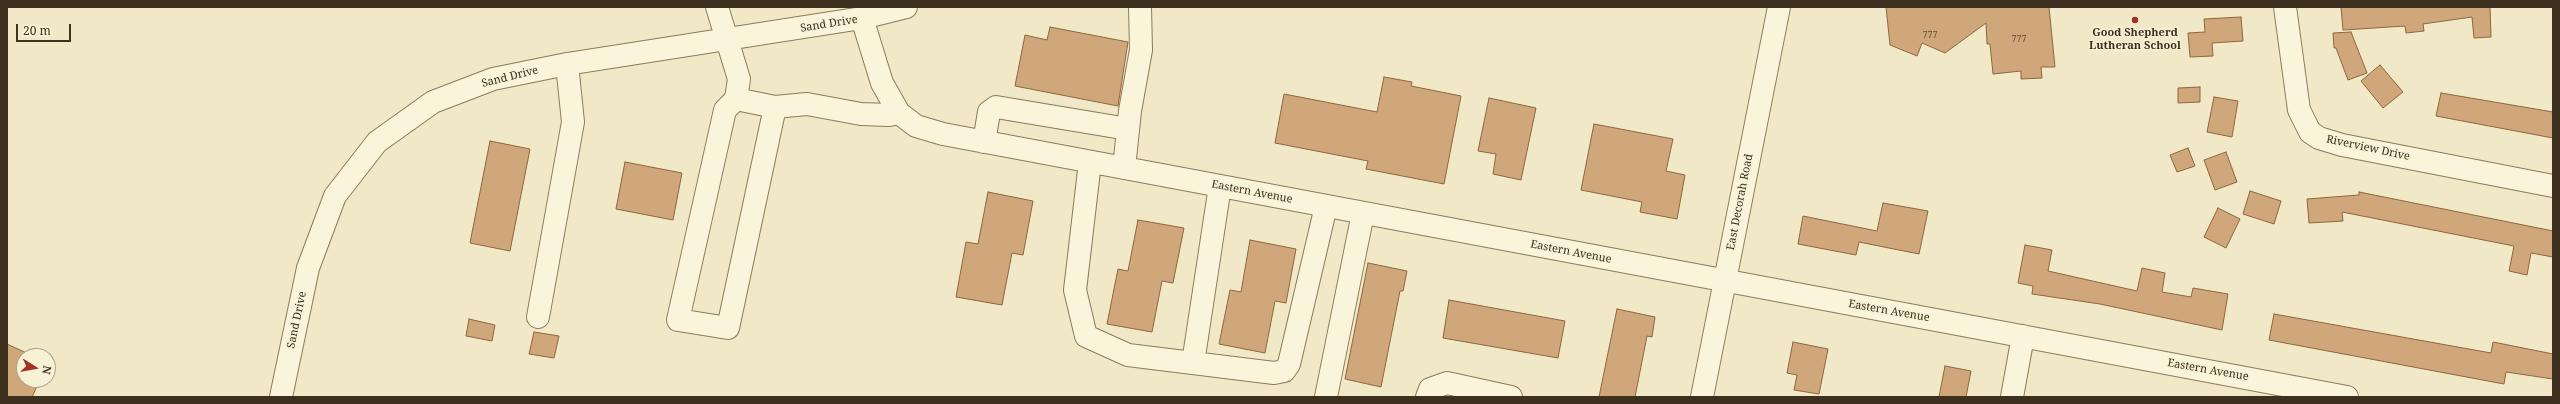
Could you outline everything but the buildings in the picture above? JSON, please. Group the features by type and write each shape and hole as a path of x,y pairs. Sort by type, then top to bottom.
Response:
{"street":[{"path":"717,7 739,79 736,99 725,110 678,320 728,328 775,107"},
{"name":"Sand Drive","path":"281,397 310,261 335,196 377,142 433,102 493,79 568,64 862,18 906,7"},
{"path":"1124,168 1128,129 1141,50 1140,7"},
{"name":"East Decorah Road","path":"1702,397 1779,7"},
{"name":"Riverview Drive","path":"2285,7 2303,137 2319,138 2342,144 2553,186"},
{"name":"Eastern Avenue","path":"862,18 882,83 899,112 916,126 943,134 2023,336 2267,389 2347,397"},
{"path":"538,317 573,122 568,64"},
{"path":"736,99 775,107 807,104 861,114 889,115 899,112"},
{"path":"984,142 989,112 996,107 1128,129"},
{"path":"1090,162 1075,290 1086,336 1128,355 1274,373 1284,371 1289,364 1326,206"},
{"path":"1193,363 1220,186"},
{"path":"1326,397 1363,213"},
{"path":"2012,397 2023,336"},
{"path":"1427,397 1430,389 1447,383 1511,397"}],"place":[{"name":"Good Shepherd Lutheran School","path":"2135,20"}]}
